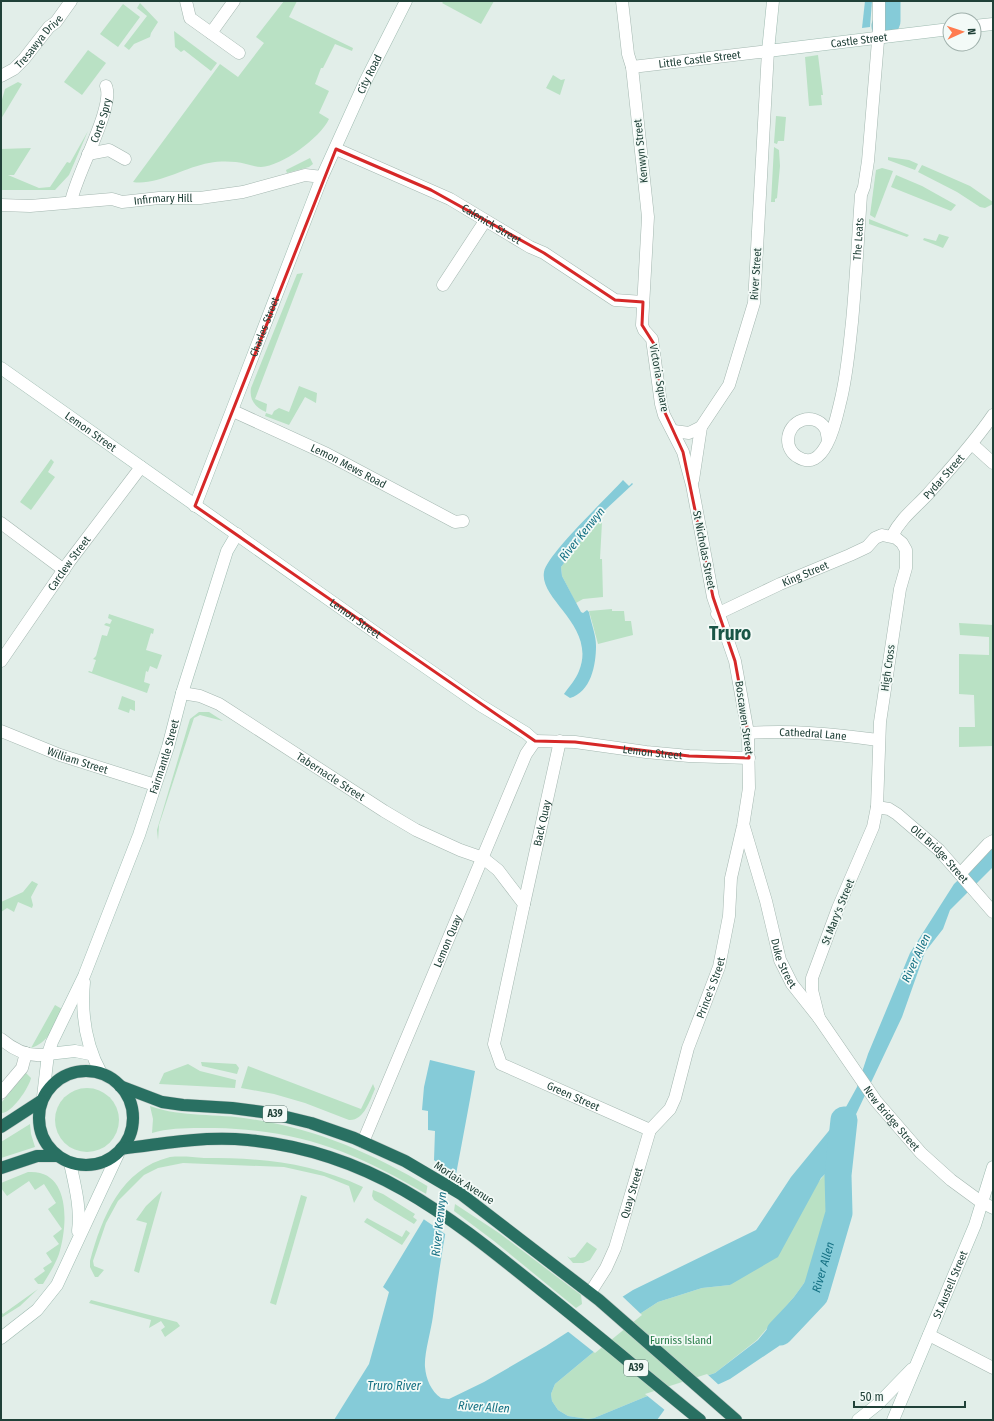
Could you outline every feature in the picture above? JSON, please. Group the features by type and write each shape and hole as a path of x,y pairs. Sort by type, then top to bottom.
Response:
{"highway":[{"name":"A39","path":"1,1127 42,1099 58,1080 71,1073 86,1071 101,1074 111,1078 127,1095 133,1117 132,1129 120,1151"},
{"name":"Morlaix Avenue","path":"120,1086 162,1102 270,1113 323,1127 363,1142 405,1161 461,1194 595,1297 736,1420"},
{"name":"A39","path":"42,1099 38,1115 42,1138 57,1156 70,1163 90,1166 101,1163 120,1151 197,1139 248,1140 298,1148 348,1162 394,1183 456,1223 700,1420"},
{"name":"A39","path":"1,1168 37,1156 57,1156"}],"street":[{"name":"Tresawya Drive","path":"1,76 14,69 24,59 49,27 65,12 71,1"},
{"path":"186,1 190,18 238,52"},
{"path":"211,33 234,1"},
{"name":"City Road","path":"336,148 364,82 406,1"},
{"name":"Kenwyn Street","path":"622,1 628,54 632,67 648,217 643,302"},
{"name":"River Street","path":"692,485 702,427 729,385 754,303 768,51 773,1"},
{"name":"The Leats","path":"828,440 840,403 848,371 861,195 864,187 868,161 878,37 879,1"},
{"path":"982,25 993,24"},
{"name":"Castle Street","path":"768,51 942,30"},
{"name":"Little Castle Street","path":"632,67 768,51"},
{"name":"Corte Spry","path":"71,202 72,191 88,154 108,100 106,86"},
{"name":"Charles Street","path":"195,506 233,411 322,177 336,148"},
{"name":"Calenick Street","path":"336,148 443,196 530,247 544,253 616,300 643,302"},
{"name":"Corte Spry","path":"88,154 109,150 125,159"},
{"name":"Infirmary Hill","path":"1,205 30,206 112,199 122,202 159,198 200,198 243,192 305,175 322,177"},
{"path":"443,285 485,221"},
{"name":"Victoria Square","path":"643,302 642,325 644,330 652,339 661,404 664,415 674,431 682,449 692,485"},
{"name":"Lemon Street","path":"1,368 445,681 480,705 526,733 535,741 575,742 653,753 749,758"},
{"name":"Lemon Mews Road","path":"233,411 326,454 455,522 463,521"},
{"name":"Pydar Street","path":"892,536 904,517 927,495 972,444 993,415"},
{"path":"674,431 689,433 702,427"},
{"path":"972,444 993,463"},
{"name":"Carclew Street","path":"1,662 64,570 140,467"},
{"name":"St Nicholas Street","path":"692,485 717,614"},
{"path":"1,523 64,570"},
{"name":"Fairmantle Street","path":"42,1099 48,1054 52,1042 84,976 139,835 168,747 182,693 227,551 236,534"},
{"name":"King Street","path":"717,614 780,584 867,547 878,536 892,536"},
{"name":"High Cross","path":"877,807 878,740 899,594 906,568 906,555 902,543 892,536"},
{"name":"Boscawen Street","path":"717,614 735,661 748,733 749,788 744,826 731,878"},
{"name":"Tabernacle Street","path":"182,693 200,696 219,704 384,812 460,850 483,858"},
{"name":"William Street","path":"1,731 64,756 155,785"},
{"name":"Cathedral Lane","path":"748,733 785,731 829,733 878,740"},
{"name":"Lemon Quay","path":"363,1142 526,754 535,741"},
{"name":"Back Quay","path":"499,1060 494,1047 497,1028 560,741"},
{"name":"Old Bridge Street","path":"877,807 889,810 900,816 939,850 993,912"},
{"name":"St Mary's Street","path":"819,1018 812,990 812,978 838,908 870,838 877,807"},
{"name":"Boscawen Street","path":"744,826 766,901"},
{"path":"960,874 988,844 993,841"},
{"path":"483,858 493,864 502,874 524,904"},
{"name":"Prince's Street","path":"676,1095 688,1048 719,967 729,916 731,878"},
{"name":"Duke Street","path":"766,901 780,960 792,984 819,1018"},
{"name":"Fairmantle Street","path":"84,976 84,1026 90,1054 101,1074"},
{"name":"New Bridge Street","path":"819,1018 876,1101 921,1153 951,1180 981,1202 993,1208"},
{"path":"1,1039 12,1048 26,1053 48,1054 75,1051 90,1054"},
{"path":"1,1094 20,1070 26,1053"},
{"name":"Green Street","path":"499,1060 501,1064 650,1130"},
{"name":"Quay Street","path":"595,1297 615,1248 650,1130 670,1109 676,1095"},
{"path":"1,1338 28,1318 46,1302 57,1285 120,1151"},
{"path":"70,1163 80,1218 76,1242"},
{"name":"St Austell Street","path":"893,1420 975,1225 993,1167"},
{"path":"929,1335 993,1368"},
{"name":"St Austell Street","path":"858,1420 878,1404 916,1365"}],"highlighted area":[{"path":"336,149 431,190 544,253 615,300 643,302 642,325 654,344 661,404 683,452 713,597 735,661 748,733 749,758 689,756 575,742 535,741 195,506"}],"green space":[{"path":"284,1 297,1 289,17 353,48 352,51 335,44 323,68 321,68 315,84 329,91 319,113 329,119 318,134 300,150 279,162 270,165 259,167 237,162 214,162 200,165 161,179 133,182 220,64 238,77 264,43 256,37"},
{"path":"444,1 494,1 481,24 442,3"},
{"path":"140,3 158,22 150,37 134,44 129,50 124,46 147,16 137,8"},
{"path":"123,4 140,17 118,47 100,34"},
{"path":"174,31 217,63 211,71 184,50 181,52 175,47"},
{"path":"88,50 106,63 82,95 64,82"},
{"path":"818,55 823,95 821,95 822,105 809,106 805,57"},
{"path":"553,75 561,80 565,79 560,95 546,88"},
{"path":"18,82 22,84 1,119 1,103 5,89"},
{"path":"776,116 786,117 784,141 778,141 777,144 774,143"},
{"path":"88,131 69,175 55,190 1,190 1,149 31,148 14,175 8,175 39,188 50,187 67,162 70,163"},
{"path":"774,147 779,150 780,166 777,198 775,199 775,202 771,202"},
{"path":"888,157 909,160 918,164 915,170 888,160"},
{"path":"310,158 313,164 309,167 287,173 286,170"},
{"path":"922,165 970,186 993,202 993,204 985,208 980,207 957,192 918,172"},
{"path":"882,168 893,171 875,218 870,215 876,170"},
{"path":"896,175 922,186 956,205 951,211 891,187"},
{"path":"869,219 909,235 907,237 869,224"},
{"path":"939,234 949,237 943,248 923,240 924,238 936,241"},
{"path":"303,273 255,399 267,404 266,412 259,408 252,400 251,388 297,274"},
{"path":"299,386 317,393 316,403 305,397 289,425 265,416 266,413 272,415 274,411 279,408 289,412"},
{"path":"51,459 54,462 48,472 55,477 31,510 20,502"},
{"path":"597,520 602,522 600,559 602,559 603,597 583,599 576,603 562,576 561,567"},
{"path":"612,609 612,611 624,611 625,621 631,621 633,635 598,644 589,611"},
{"path":"109,614 154,629 153,634 151,633 146,650 162,655 157,669 150,666 148,672 146,671 144,682 150,684 147,693 88,672 92,672 96,660 93,659 96,656 102,635 107,636 110,627 104,625 106,623 110,624 112,620 108,618"},
{"path":"959,623 993,625 993,746 959,747 959,727 975,727 974,695 959,694 959,654 989,655 989,637 960,635"},
{"path":"122,696 135,701 135,711 130,709 129,713 118,709"},
{"path":"199,712 209,712 223,721 200,715 194,718 159,825 158,840 157,830 190,719"},
{"path":"32,881 38,884 31,897 33,905 32,908 18,902 14,912 7,908 1,912 1,902 23,892"},
{"path":"55,1005 62,1009 54,1027 43,1042 31,1048"},
{"path":"201,1062 236,1064 239,1068 237,1074 202,1066"},
{"path":"188,1064 200,1071 236,1080 235,1088 159,1084 164,1073"},
{"path":"248,1066 361,1109 373,1084 375,1089 369,1104 362,1114 359,1117 349,1120 305,1103 274,1094 241,1088"},
{"path":"26,1073 31,1078 23,1094 10,1109 1,1113 1,1103"},
{"path":"87,1088 99,1090 110,1097 117,1108 119,1120 117,1132 110,1143 99,1150 87,1152 75,1150 64,1143 57,1132 55,1120 57,1108 64,1097 75,1090"},
{"path":"150,1106 162,1110 187,1114 238,1117 275,1123 321,1136 386,1163 429,1187 428,1195 351,1155 301,1139 274,1133 215,1128 175,1129 152,1133 153,1119"},
{"path":"30,1124 35,1147 1,1158 1,1142"},
{"path":"170,1157 246,1159 285,1163 324,1172 363,1187 354,1203 349,1186 324,1176 284,1167 183,1163 158,1168 144,1175 118,1201 106,1223 93,1261 94,1266 104,1270 98,1277 95,1277 90,1267 90,1261 101,1228 116,1197 126,1184 139,1172 153,1163"},
{"name":"Furniss Island","path":"832,1166 820,1261 794,1297 757,1340 715,1373 645,1397 594,1418 588,1419 568,1416 558,1410 552,1401 551,1394 555,1384 638,1315 658,1302 702,1288 730,1285"},
{"path":"28,1172 42,1173 52,1179 59,1189 63,1201 64,1229 62,1242 56,1262 43,1284 38,1284 34,1279 45,1271 43,1268 52,1262 46,1253 59,1244 53,1236 62,1229 48,1209 56,1203 44,1184 35,1190 29,1181 7,1196 1,1188 1,1183"},
{"path":"373,1190 383,1194 415,1214 413,1217 417,1220 414,1224 374,1200 372,1196"},
{"path":"162,1191 139,1273 134,1271 147,1223 136,1220 146,1206"},
{"path":"301,1195 307,1197 276,1305 270,1303"},
{"path":"455,1204 499,1233 581,1295 582,1304 576,1308 494,1241 454,1211"},
{"path":"367,1218 402,1237 406,1230 410,1233 402,1245 364,1222"},
{"path":"587,1242 597,1249 590,1260 583,1263 573,1263 567,1256 570,1258 575,1257"},
{"path":"38,1289 20,1306 1,1318 1,1311 3,1314"},
{"path":"91,1300 177,1322 180,1326 165,1337 161,1330 165,1327 161,1321 149,1328 151,1320 89,1303"}],"water":[{"path":"865,1 872,1 870,27 862,28"},
{"name":"River Kenwyn","path":"623,480 629,486 632,483 633,484 604,511 561,567 562,576 581,612 583,613 587,610 589,612 596,642 595,661 591,677 583,690 570,698 564,694 579,671 582,655 580,640 575,627 550,593 545,582 544,572 566,539"},
{"name":"Truro River","path":"993,847 993,867 950,910 943,929 925,952 902,1017 832,1165 843,1163 834,1231 821,1280 779,1346 730,1379 665,1409 657,1420 334,1420 369,1364 389,1292 383,1287 424,1219 434,1160 435,1131 428,1130 428,1111 422,1110 424,1087 430,1060 475,1071 447,1224 425,1362 427,1376 432,1388 441,1398 449,1399 484,1382 546,1346 633,1290 756,1230 791,1177 841,1116 857,1087 868,1054 910,953 954,884","holes":["832,1167 820,1261 794,1297 758,1340 715,1373 645,1397 594,1418 588,1419 568,1416 558,1410 552,1401 551,1394 555,1384 638,1315 658,1302 702,1288 730,1285 778,1257 821,1178"]}],"pier":[{"path":"432,1159 459,1175 448,1236 422,1218"},
{"path":"622,1296 642,1315 595,1353 566,1330"},
{"path":"707,1374 720,1386 666,1411 645,1394"}],"waterway":[{"path":"885,26 887,21 887,2"},
{"name":"River Allen","path":"780,1332 815,1295 839,1213 838,1175 844,1120"}],"district":[{"name":"Truro","path":"730,633"}]}
